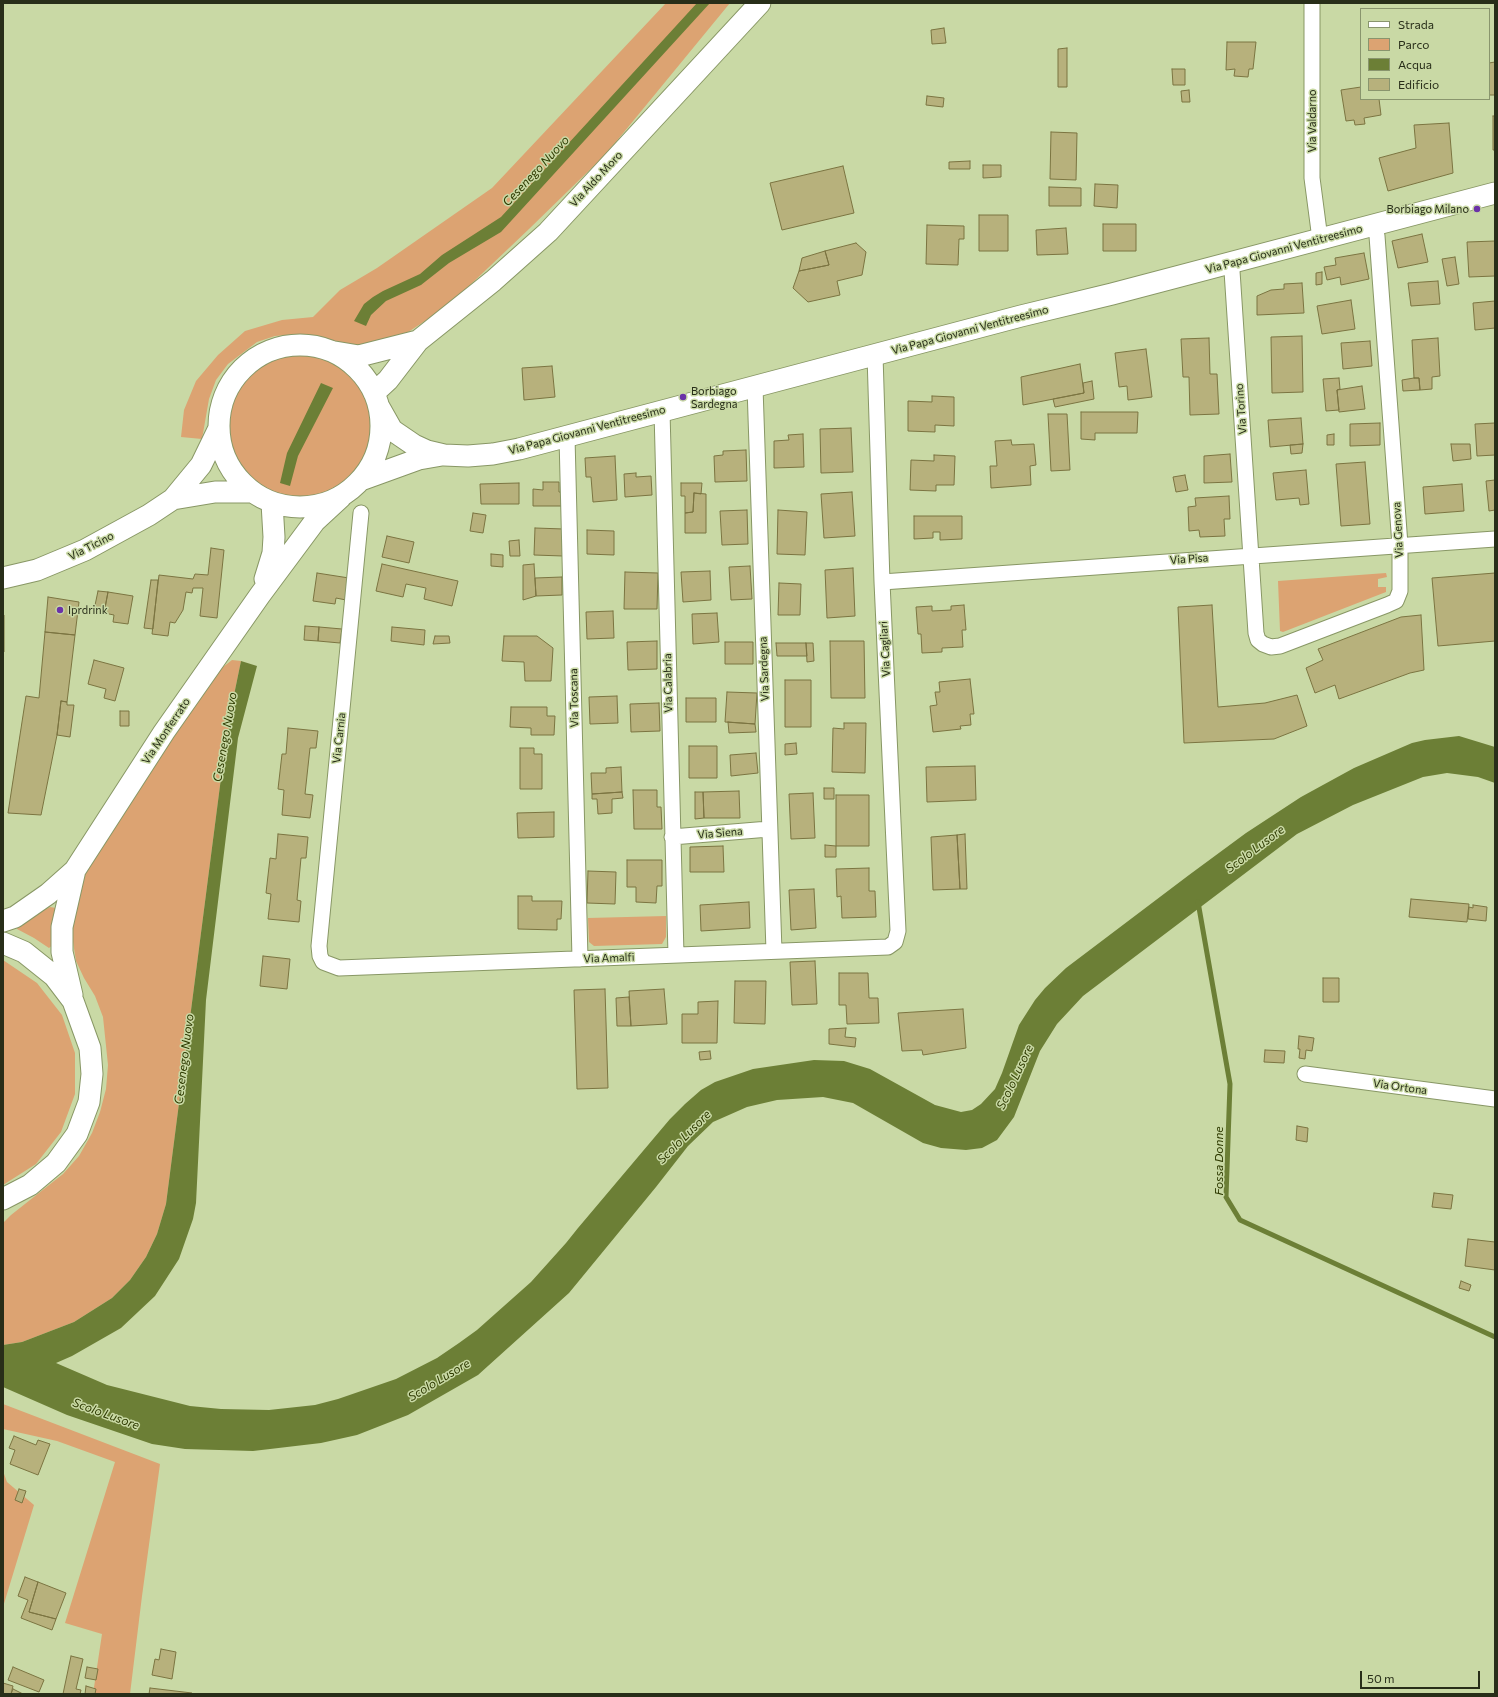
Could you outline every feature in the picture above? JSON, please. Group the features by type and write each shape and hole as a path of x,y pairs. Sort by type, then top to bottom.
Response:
{"main road":[{"name":"Via Aldo Moro","path":"377,400 388,380 418,341 493,281 548,232 760,3"},
{"name":"Via Papa Giovanni Ventitreesimo","path":"331,351 351,363 366,380 392,430 402,437 427,451 444,455 468,456 493,454 567,437 1021,316 1495,193"},
{"name":"Via Aldo Moro","path":"219,428 223,401 235,378 254,359 278,348 305,345 359,356 418,341"},
{"path":"361,480 375,458 381,433 377,400"},
{"path":"219,428 223,452 234,474 252,492 272,503 294,507 316,506 341,497"},
{"name":"Via Ticino","path":"3,578 37,570 84,550 149,515 173,499 201,465 219,428"},
{"name":"Via Papa Giovanni Ventitreesimo","path":"361,480 419,459 444,455"},
{"name":"Via Monferrato","path":"3,921 15,917 42,898 75,870 164,732 260,595 315,521 361,480"},
{"name":"Via Ticino","path":"173,499 215,492 252,492"},
{"name":"Via Monferrato","path":"260,595 273,553 272,503"},
{"name":"Via Monferrato","path":"73,1001 62,952 62,927 75,870"},
{"path":"3,943 24,952 54,976 73,1001 90,1048 92,1074 89,1102 77,1134 56,1163 30,1185 3,1199"}],"street":[{"name":"Via Valdarno","path":"1312,3 1312,178 1320,239"},
{"name":"Via Genova","path":"1250,555 1256,633 1258,640 1271,647 1280,646 1396,601 1400,591 1400,545 1377,236 1374,225"},
{"name":"Via Torino","path":"1230,263 1232,271 1250,555"},
{"name":"Via Cagliari","path":"874,355 882,582 898,931 895,942"},
{"name":"Via Sardegna","path":"755,387 774,951"},
{"name":"Via Calabria","path":"662,411 676,955"},
{"name":"Via Toscana","path":"567,437 580,959"},
{"name":"Via Carnia","path":"323,962 320,956 319,946 362,513"},
{"name":"Via Pisa","path":"882,582 1495,538"},
{"name":"Via Siena","path":"672,837 769,829"},
{"name":"Via Amalfi","path":"323,962 339,968 877,948 888,947 895,942"},
{"name":"Via Ortona","path":"1305,1074 1495,1099"}],"green space":[{"path":"666,3 730,3 606,154 448,306 399,338 361,349 298,334 275,336 257,342 228,364 216,380 209,399 202,439 181,437 184,410 196,381 218,355 245,331 282,320 313,317 340,290 377,268 492,188"},
{"path":"293,354 307,354 321,357 335,363 347,371 357,381 365,393 371,407 374,428 371,449 365,463 357,475 347,485 335,493 321,499 307,502 293,502 279,499 265,493 253,485 243,475 235,463 229,449 226,435 226,421 229,407 235,393 243,381 253,371 265,363 279,357"},
{"path":"1386,573 1387,577 1378,579 1378,587 1386,587 1386,592 1283,632 1280,631 1278,581"},
{"path":"232,660 241,661 221,778 166,1204 157,1234 146,1257 130,1280 112,1298 74,1322 22,1342 3,1345 3,1223 63,1174 79,1156 92,1133 100,1112 106,1089 108,1065 103,1017 95,996 76,961 73,942 73,919 81,882 96,854 214,674"},
{"path":"50,907 56,908 54,944 49,948 17,929 16,924"},
{"path":"666,916 666,937 662,944 594,946 589,942 588,918"},
{"path":"3,960 37,983 62,1015 75,1053 75,1094 61,1132 36,1164 3,1185"},
{"path":"3,1404 160,1464 130,1694 93,1694 102,1634 65,1623 115,1462 57,1441 3,1429"},
{"path":"3,1471 7,1482 34,1505 3,1607"}],"water":[{"path":"697,3 710,3 501,232 449,263 421,285 386,301 371,315 366,326 354,321 364,304 373,297 420,274 442,255 501,217"},
{"path":"321,383 333,388 298,456 290,486 280,483 287,453"},
{"name":"Scolo Lusore","path":"241,661 257,666 238,738 206,1000 196,1203 193,1219 179,1259 155,1296 121,1328 72,1356 56,1363 107,1385 190,1406 221,1409 269,1410 315,1405 338,1399 396,1379 437,1358 477,1330 531,1282 566,1243 670,1119 701,1090 715,1082 753,1069 814,1060 844,1061 870,1069 935,1105 961,1112 972,1110 981,1104 995,1089 1019,1025 1035,1000 1066,968 1246,833 1301,797 1354,768 1412,743 1459,736 1495,747 1495,783 1478,777 1447,773 1423,777 1353,805 1297,834 1083,996 1057,1024 1040,1051 1014,1117 997,1140 982,1148 966,1150 941,1148 923,1143 853,1103 823,1097 777,1100 747,1107 713,1122 688,1146 569,1293 478,1375 408,1415 357,1435 321,1443 253,1451 185,1449 152,1444 67,1415 3,1387 3,1345 22,1342 74,1322 112,1298 130,1280 146,1257 157,1234 166,1204 221,778"}],"building":[{"path":"944,28 946,43 932,44 931,30"},
{"path":"1227,42 1256,42 1253,69 1249,69 1248,77 1234,76 1235,69 1226,70"},
{"path":"1067,48 1067,87 1058,87 1058,49"},
{"path":"1495,62 1495,95 1490,95 1490,63"},
{"path":"1172,69 1185,69 1185,85 1173,85"},
{"path":"1360,87 1360,100 1379,100 1381,115 1364,118 1365,124 1355,125 1354,120 1346,121 1341,90"},
{"path":"1189,90 1190,102 1182,102 1181,91"},
{"path":"927,96 944,98 943,107 926,105"},
{"path":"1493,116 1495,116 1495,150 1493,150"},
{"path":"1449,123 1453,173 1388,191 1379,158 1416,148 1414,125"},
{"path":"1051,132 1077,133 1076,180 1050,179"},
{"path":"970,161 970,169 949,169 949,162"},
{"path":"983,165 1001,165 1001,177 983,178"},
{"path":"843,166 854,213 782,230 770,183"},
{"path":"1095,184 1118,185 1117,208 1094,206"},
{"path":"1049,187 1081,188 1081,206 1049,206"},
{"path":"979,215 1008,215 1008,251 979,251"},
{"path":"1103,224 1136,224 1136,251 1103,251"},
{"path":"927,225 964,226 964,239 959,239 958,265 926,264"},
{"path":"1066,228 1068,254 1037,255 1036,230"},
{"path":"1422,234 1428,262 1398,268 1392,241"},
{"path":"1495,241 1495,276 1469,277 1467,242"},
{"path":"856,243 866,252 862,275 837,281 840,295 808,302 793,288 799,271 829,265 825,251"},
{"path":"825,251 829,265 799,271 802,258"},
{"path":"1364,253 1369,279 1341,285 1340,277 1327,280 1324,267 1336,265 1335,258"},
{"path":"1455,257 1459,284 1447,286 1442,259"},
{"path":"1322,272 1322,284 1316,285 1316,273"},
{"path":"1438,281 1440,304 1411,306 1408,283"},
{"path":"1302,283 1304,313 1257,315 1257,296 1271,290 1284,289 1284,284"},
{"path":"1351,300 1355,329 1322,334 1317,306"},
{"path":"1495,301 1495,328 1475,330 1473,303"},
{"path":"1302,336 1303,392 1272,393 1271,337"},
{"path":"1209,338 1210,374 1217,374 1219,414 1190,415 1189,377 1183,377 1181,339"},
{"path":"1438,338 1440,376 1432,377 1432,389 1420,390 1419,378 1414,378 1412,340"},
{"path":"1370,341 1372,366 1343,369 1341,343"},
{"path":"1146,349 1152,397 1128,400 1127,386 1119,387 1115,353"},
{"path":"1080,364 1084,393 1023,405 1021,377"},
{"path":"552,366 555,397 524,400 522,368"},
{"path":"1339,378 1340,389 1337,390 1339,410 1326,411 1323,379"},
{"path":"1419,378 1420,390 1403,391 1402,380"},
{"path":"1092,381 1094,399 1055,407 1053,399 1084,393 1083,383"},
{"path":"1362,386 1365,409 1339,412 1337,390"},
{"path":"932,396 954,397 954,426 935,425 935,432 908,431 908,401 932,402"},
{"path":"1081,412 1138,412 1137,433 1095,433 1095,440 1081,439"},
{"path":"1048,414 1067,414 1070,470 1051,471"},
{"path":"1301,418 1303,444 1270,447 1268,420"},
{"path":"1380,423 1380,445 1350,446 1350,424"},
{"path":"1495,423 1495,455 1477,456 1475,424"},
{"path":"851,428 853,472 821,473 820,429"},
{"path":"803,434 804,467 774,468 774,441 789,440 788,435"},
{"path":"1334,434 1334,445 1327,445 1327,435"},
{"path":"1011,440 1012,445 1034,444 1036,465 1030,466 1031,485 991,488 990,466 997,466 995,441"},
{"path":"1303,444 1302,453 1291,454 1290,445"},
{"path":"1451,444 1470,444 1471,459 1453,461"},
{"path":"746,450 747,481 715,482 714,456 723,455 723,451"},
{"path":"1230,454 1232,482 1204,483 1204,456"},
{"path":"934,455 955,456 954,485 936,485 936,491 910,490 911,460 934,461"},
{"path":"615,456 617,500 593,502 591,477 586,477 585,458"},
{"path":"1365,462 1370,524 1341,526 1336,464"},
{"path":"1306,470 1309,504 1300,505 1299,498 1276,500 1273,473"},
{"path":"636,473 636,477 651,476 652,495 625,497 624,474"},
{"path":"1185,475 1188,490 1176,492 1173,477"},
{"path":"1495,480 1495,510 1489,511 1486,481"},
{"path":"543,482 559,482 559,492 563,492 563,506 533,506 533,489 543,490"},
{"path":"519,483 519,504 481,504 480,484"},
{"path":"681,483 702,483 701,494 694,493 693,512 685,513 685,496 681,496"},
{"path":"1462,484 1464,511 1425,514 1423,487"},
{"path":"852,492 855,536 824,538 821,494"},
{"path":"694,493 706,494 706,533 685,533 685,513 693,512"},
{"path":"1229,496 1230,519 1224,519 1225,536 1200,537 1199,530 1189,531 1188,507 1196,506 1195,498"},
{"path":"747,510 748,544 722,545 720,511"},
{"path":"778,510 807,512 805,555 777,554"},
{"path":"473,513 486,515 483,533 470,531"},
{"path":"914,516 962,516 962,539 940,540 940,532 933,532 933,538 914,539"},
{"path":"535,528 564,529 563,556 534,555"},
{"path":"587,530 614,531 614,555 587,554"},
{"path":"387,536 414,542 409,563 382,557"},
{"path":"519,540 520,556 510,556 509,541"},
{"path":"211,548 224,550 217,618 200,616 203,588 193,588 192,593 186,592 183,610 175,623 170,622 168,636 152,634 159,575 193,579 195,574 208,575"},
{"path":"491,554 503,555 503,567 491,566"},
{"path":"382,564 458,581 452,606 424,599 426,588 406,584 403,597 376,591"},
{"path":"534,564 536,596 523,600 523,565"},
{"path":"750,566 752,599 731,600 729,567"},
{"path":"853,568 855,616 827,618 825,570"},
{"path":"710,571 711,600 683,602 681,572"},
{"path":"625,572 658,573 657,609 624,609"},
{"path":"317,573 349,578 346,600 336,598 335,604 313,601"},
{"path":"1495,573 1495,641 1438,646 1432,578"},
{"path":"562,577 562,595 536,596 535,578"},
{"path":"151,580 158,580 153,629 144,628"},
{"path":"779,583 801,584 800,615 778,615"},
{"path":"98,591 108,592 104,613 94,610"},
{"path":"108,592 133,596 128,624 113,622 114,615 104,613"},
{"path":"48,597 79,602 75,635 45,632"},
{"path":"964,605 966,630 962,630 963,647 942,648 942,652 922,653 921,634 918,634 916,607 932,606 932,611 951,610 951,606"},
{"path":"1212,605 1218,707 1265,703 1297,695 1307,726 1274,739 1184,743 1178,607"},
{"path":"613,611 614,638 587,639 586,612"},
{"path":"717,613 719,642 693,644 692,614"},
{"path":"4,615 4,652 3,652"},
{"path":"1421,615 1424,670 1410,673 1339,699 1335,685 1315,693 1306,668 1323,660 1318,649 1401,617"},
{"path":"305,626 319,627 318,641 304,640"},
{"path":"319,627 342,629 340,643 318,641"},
{"path":"392,627 425,630 424,645 391,641"},
{"path":"45,632 75,635 67,702 61,701 57,735 41,815 8,813 26,696 39,698"},
{"path":"435,636 449,636 450,643 433,644"},
{"path":"504,636 537,636 553,648 551,681 525,681 524,662 502,661"},
{"path":"657,641 657,669 628,670 627,642"},
{"path":"830,641 864,641 865,698 831,698"},
{"path":"725,642 753,642 753,664 725,664"},
{"path":"776,643 806,643 807,656 777,656"},
{"path":"806,643 813,643 814,661 807,662"},
{"path":"94,660 124,668 115,701 104,698 106,689 88,684"},
{"path":"970,679 974,714 970,714 971,725 960,726 961,729 933,732 930,706 937,705 935,692 940,692 939,682"},
{"path":"785,680 811,680 811,727 785,727"},
{"path":"727,692 757,693 755,724 725,722"},
{"path":"617,696 618,723 590,724 589,697"},
{"path":"686,698 716,698 716,722 686,722"},
{"path":"61,701 67,702 67,705 74,705 70,737 57,735"},
{"path":"659,703 660,731 631,732 630,704"},
{"path":"511,707 547,707 547,716 555,716 554,735 531,735 531,728 510,727"},
{"path":"120,711 129,711 129,726 120,726"},
{"path":"728,722 755,724 756,732 729,733"},
{"path":"844,723 866,723 865,773 832,772 833,728 844,729"},
{"path":"288,728 318,731 316,748 310,748 305,794 313,795 310,818 282,815 284,790 278,789 282,754 286,754"},
{"path":"796,743 797,754 785,755 785,744"},
{"path":"689,746 717,746 717,778 689,778"},
{"path":"520,748 534,748 534,754 542,754 542,789 520,789"},
{"path":"756,753 758,773 731,776 730,755"},
{"path":"975,766 976,800 927,802 926,767"},
{"path":"621,767 622,792 592,794 591,773 606,773 606,768"},
{"path":"824,788 834,788 834,799 824,799"},
{"path":"633,790 657,790 657,807 661,807 662,829 634,829"},
{"path":"739,791 740,818 704,818 703,792"},
{"path":"622,792 623,798 612,799 612,813 598,814 597,799 592,799 592,794"},
{"path":"695,792 703,792 704,818 695,819"},
{"path":"813,793 815,838 791,839 789,794"},
{"path":"836,795 869,795 869,846 836,846"},
{"path":"554,812 554,837 518,838 517,813"},
{"path":"278,834 308,837 306,858 301,858 297,900 301,901 299,922 268,919 271,894 266,893 270,858 276,859"},
{"path":"965,834 967,889 960,889 957,835"},
{"path":"957,835 960,889 933,890 931,837"},
{"path":"825,845 836,846 836,857 825,857"},
{"path":"723,846 724,872 690,872 690,847"},
{"path":"627,860 662,860 662,886 657,886 656,903 636,902 636,887 627,887"},
{"path":"869,868 869,891 875,891 876,917 842,918 841,896 837,897 836,869"},
{"path":"588,871 616,872 615,904 587,903"},
{"path":"814,889 816,928 791,930 789,890"},
{"path":"518,896 532,896 532,901 562,901 561,919 557,919 557,930 518,929"},
{"path":"1411,899 1469,904 1467,922 1409,917"},
{"path":"749,902 750,928 701,931 700,905"},
{"path":"1473,905 1487,907 1486,921 1468,919 1469,907 1473,908"},
{"path":"263,956 290,959 287,989 260,986"},
{"path":"815,961 817,1004 792,1005 790,962"},
{"path":"839,973 868,973 869,998 878,998 879,1023 847,1024 846,1005 839,1005"},
{"path":"1323,978 1339,978 1339,1002 1323,1002"},
{"path":"735,981 766,981 765,1024 734,1023"},
{"path":"605,989 608,1088 577,1089 574,990"},
{"path":"664,989 667,1024 631,1026 629,991"},
{"path":"629,997 631,1026 617,1026 616,998"},
{"path":"718,1001 717,1043 682,1043 682,1014 698,1014 698,1002"},
{"path":"963,1009 966,1048 923,1055 922,1050 902,1051 898,1013"},
{"path":"846,1028 845,1037 856,1038 855,1047 829,1044 829,1029"},
{"path":"1299,1036 1314,1038 1312,1051 1306,1050 1305,1059 1299,1058"},
{"path":"1265,1050 1285,1051 1284,1063 1264,1062"},
{"path":"710,1051 711,1059 700,1060 699,1052"},
{"path":"1297,1126 1308,1128 1307,1142 1296,1140"},
{"path":"1434,1193 1453,1195 1451,1209 1432,1207"},
{"path":"1468,1239 1495,1242 1495,1270 1465,1266"},
{"path":"1461,1281 1471,1285 1469,1291 1459,1288"},
{"path":"14,1436 36,1445 38,1440 50,1444 38,1475 10,1464 15,1450 9,1448"},
{"path":"19,1489 26,1491 22,1503 15,1500"},
{"path":"25,1577 38,1582 29,1612 56,1619 52,1630 21,1618 28,1600 18,1596"},
{"path":"38,1582 66,1593 56,1619 29,1612"},
{"path":"161,1649 176,1652 172,1679 152,1675 155,1659 159,1660"},
{"path":"71,1656 83,1659 76,1689 81,1690 80,1694 63,1694"},
{"path":"13,1667 44,1680 39,1692 8,1680"},
{"path":"87,1667 98,1669 96,1680 85,1678"},
{"path":"3,1683 13,1686 11,1694 3,1694"},
{"path":"86,1686 96,1689 95,1694 85,1694"},
{"path":"150,1688 192,1693 192,1694 149,1694"},
{"path":"13,1689 23,1694 11,1694"}],"waterway":[{"name":"Fossa Donne","path":"1198,902 1230,1084 1226,1197 1240,1220 1495,1337"}],"place":[{"name":"Borbiago Milano","path":"1477,209"},
{"name":"Borbiago Sardegna","path":"683,397"},
{"name":"Iprdrink","path":"60,610"}],"water label":[{"name":"Cesenego Nuovo","path":"536,171"},
{"name":"Cesenego Nuovo","path":"225,737"},
{"name":"Cesenego Nuovo","path":"184,1059"}]}
